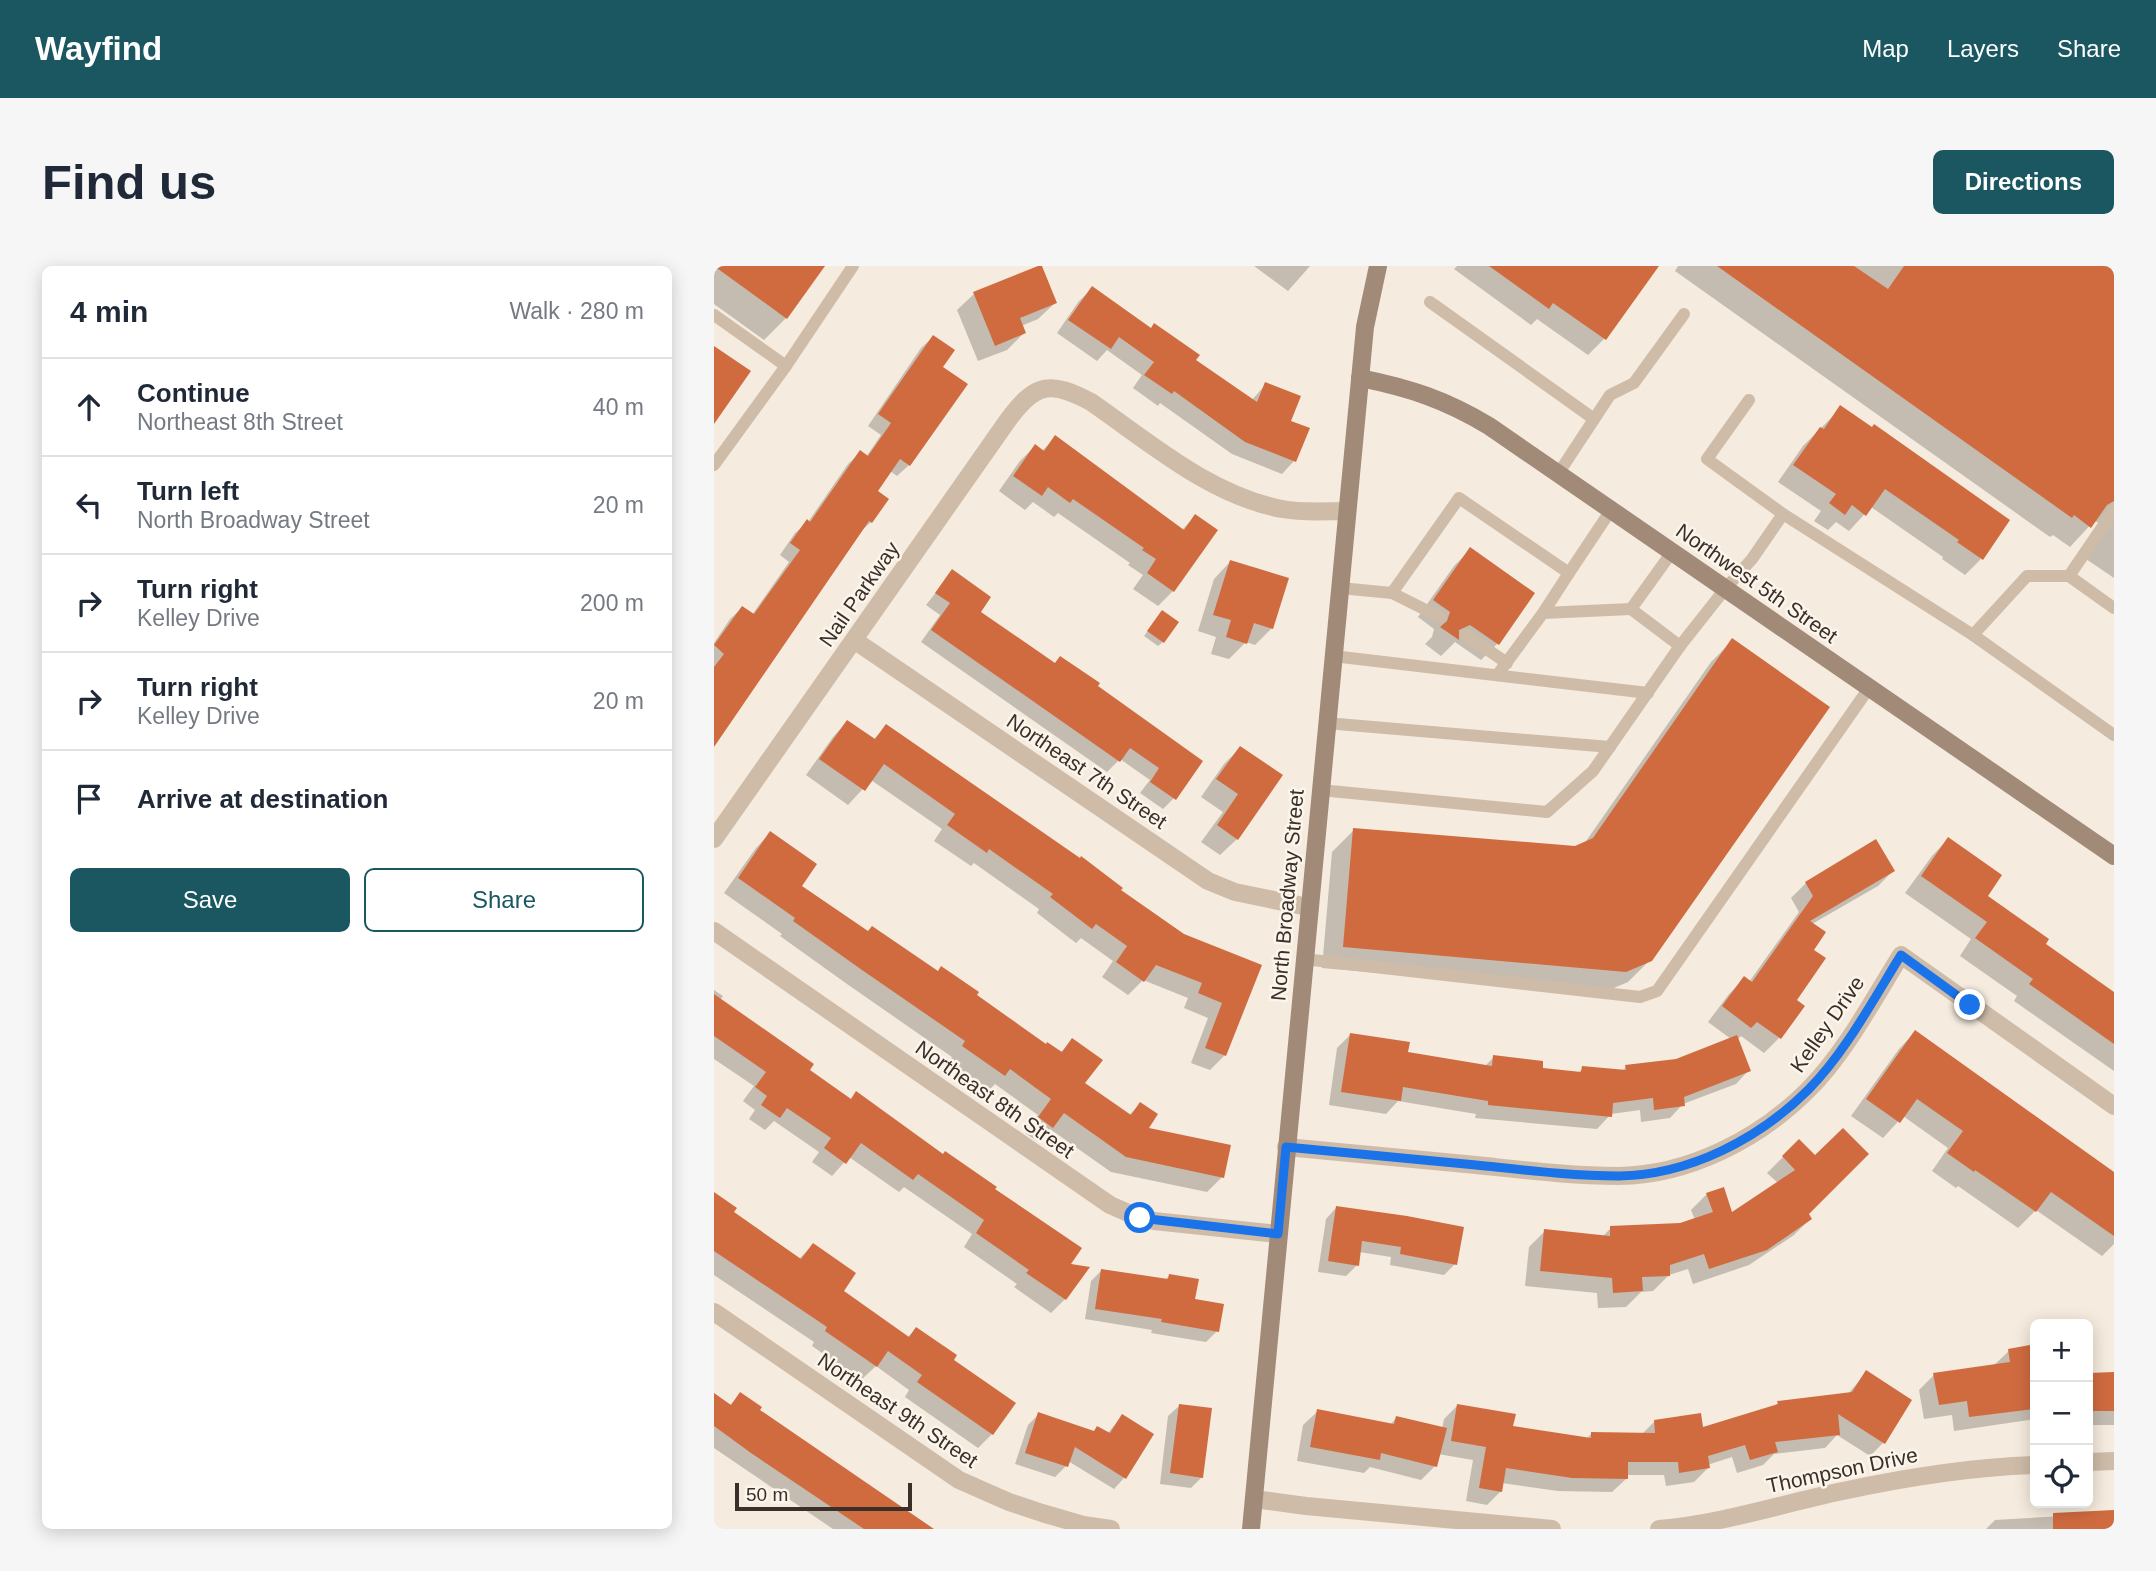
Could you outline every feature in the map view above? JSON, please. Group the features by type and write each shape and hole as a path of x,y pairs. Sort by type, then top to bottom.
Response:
{"main road":[{"name":"North Broadway Street","path":"1251,1529 1365,327 1378,266"},
{"name":"Northwest 5th Street","path":"1360,378 1402,386 1444,401 1489,426 2114,856"}],"street":[{"name":"Nail Parkway","path":"714,839 1019,405 1031,394 1051,388 1074,393 1202,478 1238,497 1283,509 1347,511"},
{"name":"Northeast 7th Street","path":"854,640 1208,881 1247,895 1308,907"},
{"name":"Northeast 8th Street","path":"714,931 1110,1205 1154,1221 1278,1234"},
{"name":"Kelley Drive","path":"1286,1147 1572,1174 1621,1176 1688,1164 1722,1151 1754,1133 1783,1114 1809,1089 1832,1062 1901,955 2114,1106"},
{"name":"Northeast 9th Street","path":"714,1312 959,1480 1042,1513 1083,1525 1111,1529"},
{"path":"2093,1462 2114,1461"},
{"name":"Thompson Drive","path":"1658,1529 1705,1523 1919,1476 1988,1466 2030,1465"},
{"path":"1254,1499 1552,1529"}],"lane":[{"path":"714,465 786,366 853,266"},
{"path":"1430,302 1594,418"},
{"path":"1558,474 1610,395 1634,383 1684,314"},
{"path":"714,315 786,366"},
{"path":"1749,400 1707,458 1783,514 1973,635 2114,735"},
{"path":"1392,593 1460,498 1569,573"},
{"path":"1503,669 1611,510"},
{"path":"2069,576 2114,510"},
{"path":"1320,790 1547,812 1593,771 1680,646 1752,559 1783,514"},
{"path":"1631,609 1672,552"},
{"path":"1973,635 2027,576 2069,576 2114,608"},
{"path":"1340,588 1392,593 1440,617"},
{"path":"1543,613 1631,609 1680,646"},
{"path":"1466,635 1503,669"},
{"path":"1333,656 1503,669 1648,693"},
{"path":"1304,959 1640,997 1657,991 1869,688"},
{"path":"1326,723 1610,747"}],"building":[{"path":"714,266 825,266 787,319"},
{"path":"1042,266 1057,303 1020,318 1026,333 995,346 973,292"},
{"path":"1489,266 1659,266 1606,340 1553,303 1549,309"},
{"path":"1717,266 1854,266 1888,289 1904,266 2114,266 2114,501 2107,505 2091,528 2074,515 2072,518"},
{"path":"1092,286 1151,328 1154,323 1200,355 1196,360 1257,402 1265,382 1301,396 1291,421 1310,428 1296,462 1245,442 1174,391 1172,394 1144,375 1154,362 1119,337 1111,349 1068,320"},
{"path":"933,335 955,350 943,367 968,384 910,466 900,459 878,491 889,499 872,523 869,521 714,747 714,667 724,654 714,645 742,606 754,614 800,550 790,543 807,519 810,522 860,450 868,456 891,423 878,414"},
{"path":"714,346 751,371 714,424"},
{"path":"1840,405 1872,427 1874,424 2010,520 1983,560 1957,542 1959,540 1885,489 1866,516 1852,505 1845,515 1829,503 1836,494 1793,465 1820,427 1824,429"},
{"path":"1055,435 1184,530 1195,514 1218,530 1174,592 1147,573 1156,559 1142,550 1144,548 1073,499 1070,503 1048,487 1042,496 1013,476 1035,444 1044,451"},
{"path":"1470,547 1535,593 1499,645 1470,625 1459,630 1459,640 1440,627 1447,621 1450,612 1433,600"},
{"path":"1230,560 1289,578 1273,629 1254,623 1247,644 1226,637 1231,620 1213,615"},
{"path":"952,569 991,597 981,612 1055,663 1060,656 1203,761 1176,800 1150,782 1159,768 1130,748 1120,762 931,630 950,603 935,593"},
{"path":"1162,610 1179,622 1164,643 1147,631"},
{"path":"1732,638 1830,707 1652,961 1626,972 1343,947 1353,828 1575,846 1593,838"},
{"path":"847,720 875,739 886,724 1080,858 1081,856 1123,888 1121,890 1184,934 1262,965 1226,1056 1205,1048 1222,1003 1198,993 1202,983 1156,965 1144,982 1116,962 1127,946 1096,924 1092,929 1050,897 1053,894 989,849 987,853 947,825 955,814 884,764 865,791 819,759"},
{"path":"1240,746 1283,775 1238,840 1217,825 1238,794 1216,779"},
{"path":"770,831 817,864 802,886 868,931 872,926 938,971 941,966 1046,1044 1047,1042 1062,1052 1072,1038 1103,1060 1085,1083 1131,1115 1140,1102 1158,1114 1149,1128 1231,1145 1224,1178 1126,1157 1064,1113 1053,1128 1038,1117 1051,1099 1010,1069 1005,1076 962,1046 965,1041 793,921 795,918 738,878"},
{"path":"1948,837 2002,875 1988,896 2049,939 2046,944 2114,992 2114,1044 2029,984 2033,979 1975,938 1987,922 1921,876"},
{"path":"1876,839 1895,871 1810,921 1826,932 1814,950 1826,958 1797,1000 1805,1006 1781,1039 1757,1022 1751,1028 1722,1006 1744,976 1752,982 1813,896 1805,882"},
{"path":"714,994 814,1064 810,1070 851,1099 856,1091 943,1154 945,1151 997,1187 995,1189 1082,1248 1071,1264 1090,1267 1066,1300 1026,1273 1029,1270 976,1233 984,1220 918,1174 913,1180 861,1143 846,1164 824,1148 831,1138 787,1108 780,1118 761,1105 767,1096 755,1087 766,1072 714,1036"},
{"path":"1915,1030 2114,1172 2114,1236 2051,1192 2036,1212 1975,1170 1974,1172 1947,1153 1963,1131 1917,1099 1900,1123 1866,1099"},
{"path":"1350,1033 1410,1042 1408,1052 1492,1066 1493,1055 1543,1061 1543,1068 1581,1072 1582,1066 1626,1070 1625,1065 1676,1059 1737,1035 1751,1071 1684,1097 1685,1106 1654,1110 1653,1098 1613,1103 1612,1117 1488,1105 1488,1101 1403,1087 1401,1101 1341,1092"},
{"path":"1843,1128 1869,1154 1809,1214 1812,1219 1767,1250 1709,1269 1704,1254 1670,1265 1670,1276 1642,1277 1643,1291 1613,1293 1612,1278 1540,1271 1544,1229 1610,1236 1610,1226 1680,1223 1713,1212 1706,1193 1724,1187 1732,1212 1795,1170 1782,1156 1799,1139 1815,1155"},
{"path":"714,1192 737,1208 734,1212 801,1259 813,1243 856,1273 844,1291 909,1337 916,1327 957,1355 954,1360 1016,1403 993,1435 917,1382 922,1375 888,1351 877,1367 825,1331 827,1327 714,1251"},
{"path":"1336,1206 1464,1227 1457,1265 1400,1254 1401,1247 1362,1241 1359,1266 1328,1261"},
{"path":"1101,1269 1168,1279 1169,1274 1199,1279 1195,1299 1224,1304 1219,1332 1161,1322 1162,1319 1095,1309"},
{"path":"2030,1345 2030,1410 1969,1417 1967,1401 1939,1405 1933,1373 2010,1362 2008,1349"},
{"path":"1866,1370 1912,1400 1885,1444 1838,1414 1840,1435 1775,1442 1778,1452 1750,1460 1745,1445 1708,1456 1710,1468 1679,1473 1678,1462 1628,1462 1628,1479 1572,1478 1506,1468 1502,1492 1479,1488 1486,1447 1451,1441 1457,1404 1516,1414 1513,1426 1591,1438 1591,1432 1655,1433 1654,1420 1701,1413 1703,1427 1778,1404 1777,1401 1852,1392"},
{"path":"2114,1372 2114,1411 2093,1411 2093,1373"},
{"path":"740,1392 762,1407 760,1410 934,1529 864,1529 751,1453 714,1426 714,1393 731,1405"},
{"path":"1179,1404 1212,1408 1203,1478 1170,1473"},
{"path":"1317,1409 1394,1424 1396,1416 1447,1428 1437,1467 1381,1453 1380,1460 1310,1447"},
{"path":"1038,1412 1094,1431 1097,1426 1110,1433 1122,1414 1154,1434 1126,1479 1075,1447 1068,1467 1025,1453"},
{"path":"2114,1510 2114,1529 2053,1529 2053,1513"}],"route":[{"path":"1140,1218 1164,1223 1278,1234 1286,1147 1572,1174 1621,1176 1653,1173 1722,1151 1783,1114 1832,1062 1901,955 1970,1005"}]}
